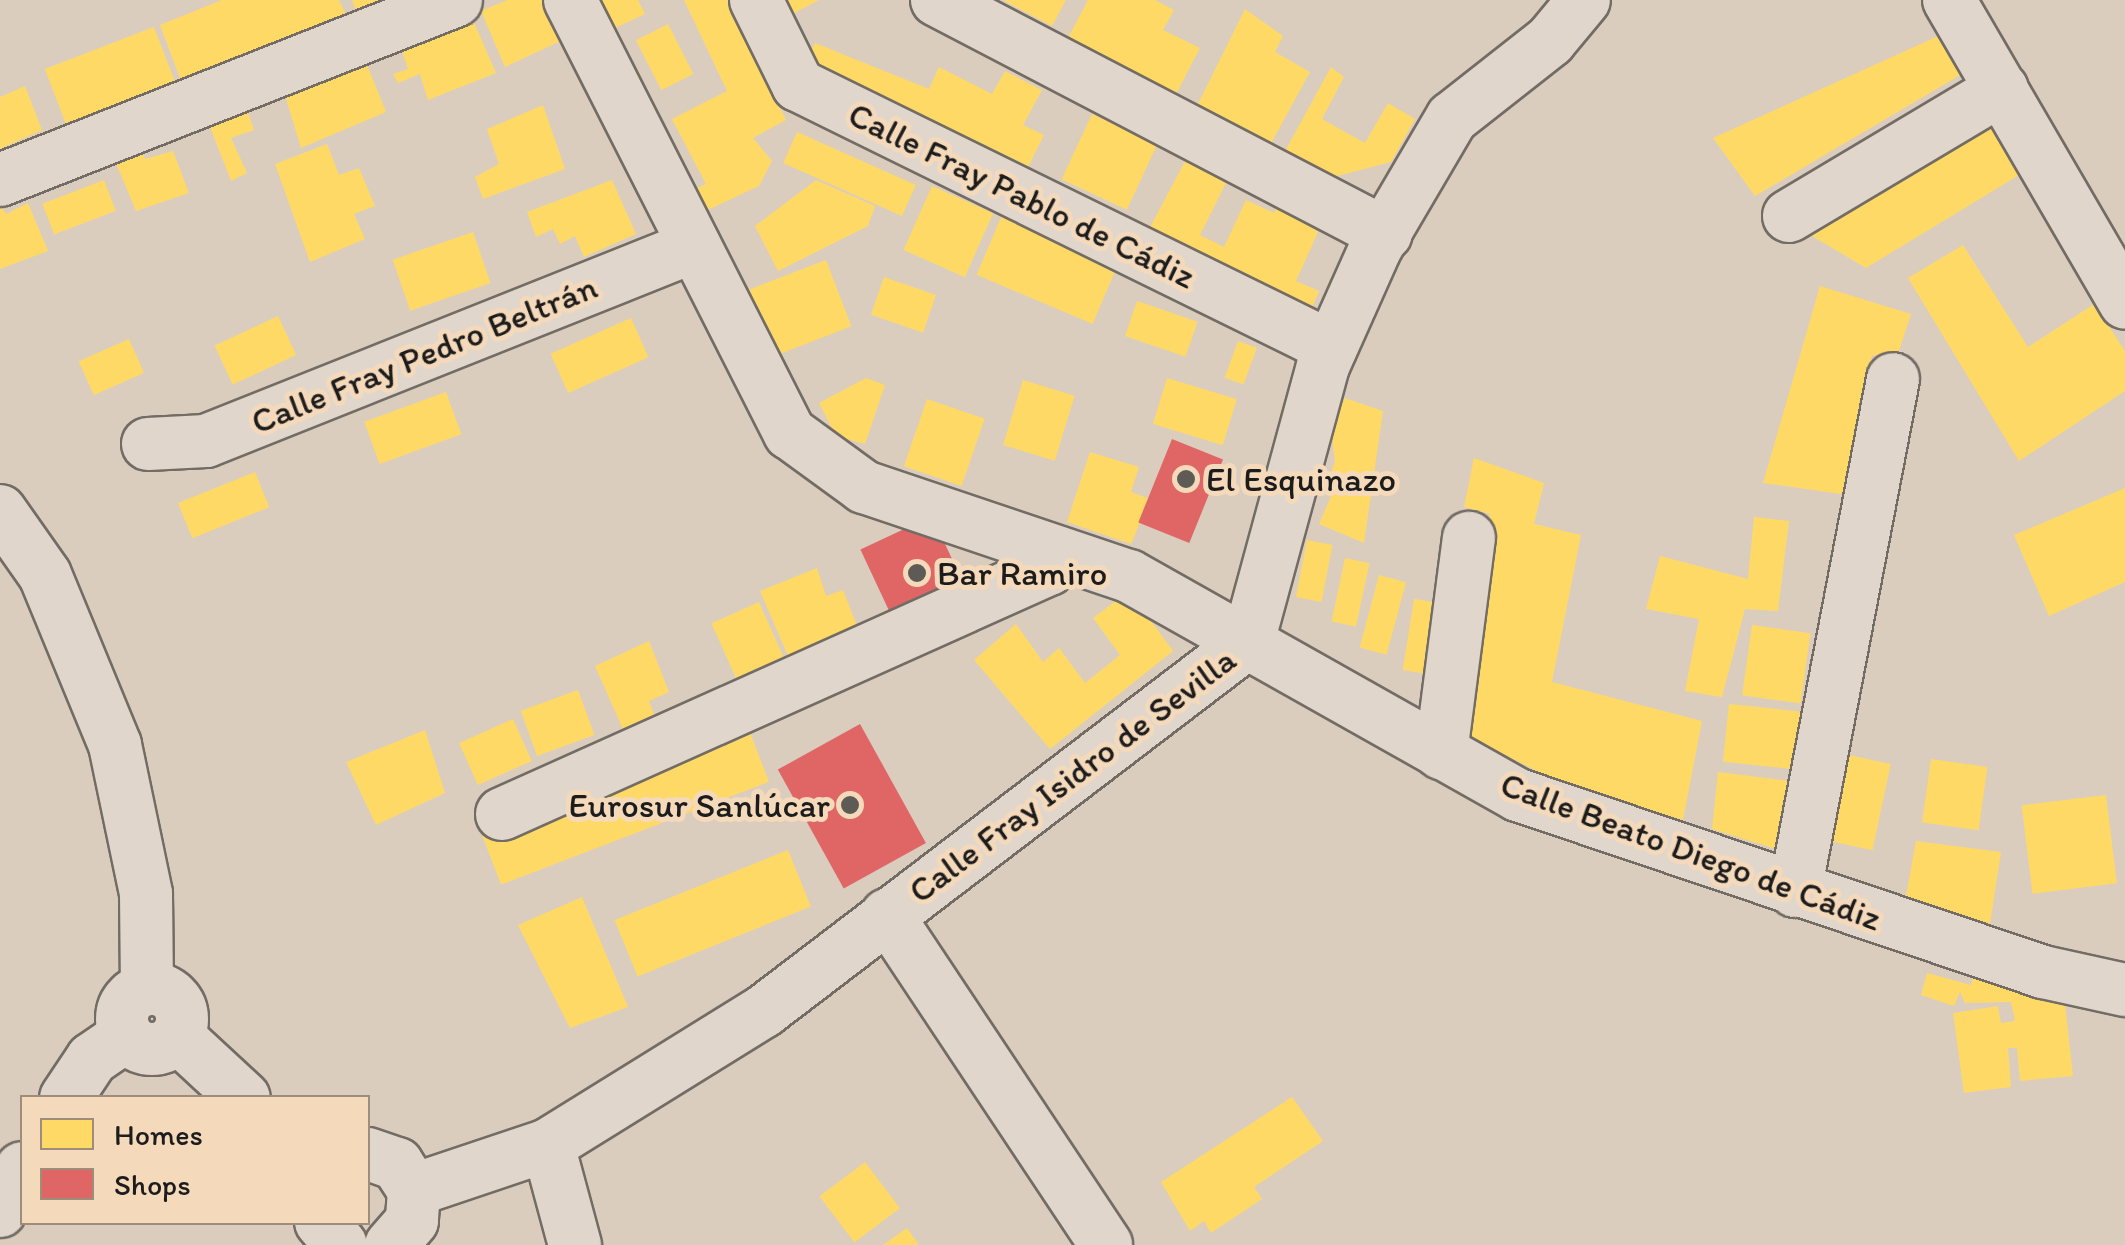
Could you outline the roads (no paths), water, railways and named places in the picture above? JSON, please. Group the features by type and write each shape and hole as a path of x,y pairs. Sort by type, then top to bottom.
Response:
{"street":[{"path":"0,180 456,0"},
{"name":"Calle Beato Diego de Cádiz","path":"570,0 790,434 864,487 1129,576 1518,795 2043,972 2125,990"},
{"name":"Calle Fray Pablo de Cádiz","path":"756,0 798,85 1332,347"},
{"path":"937,0 1386,234"},
{"name":"Calle Fray Isidro de Sevilla","path":"414,1190 548,1145 764,1010 1248,642 1332,347 1386,234 1452,118 1550,41 1584,0"},
{"path":"1950,0 2125,302"},
{"path":"1789,216 2002,89"},
{"name":"Calle Fray Pedro Beltrán","path":"148,444 206,441 695,246"},
{"path":"1795,891 1893,379"},
{"path":"0,511 45,575 115,746 146,894 150,1020 240,1095"},
{"path":"1441,753 1470,538"},
{"path":"502,814 1049,569 1056,552"},
{"path":"887,915 1106,1245"},
{"path":"68,1095 92,1059 150,1020"},
{"path":"548,1145 574,1245"},
{"path":"370,1155 397,1164 414,1190 412,1221 391,1245"},
{"path":"0,1211 20,1172"},
{"path":"324,1225 341,1245"}],"place":[{"name":"El Esquinazo","path":"1186,479"},
{"name":"Bar Ramiro","path":"917,573"},
{"name":"Eurosur Sanlúcar","path":"850,805"}]}
